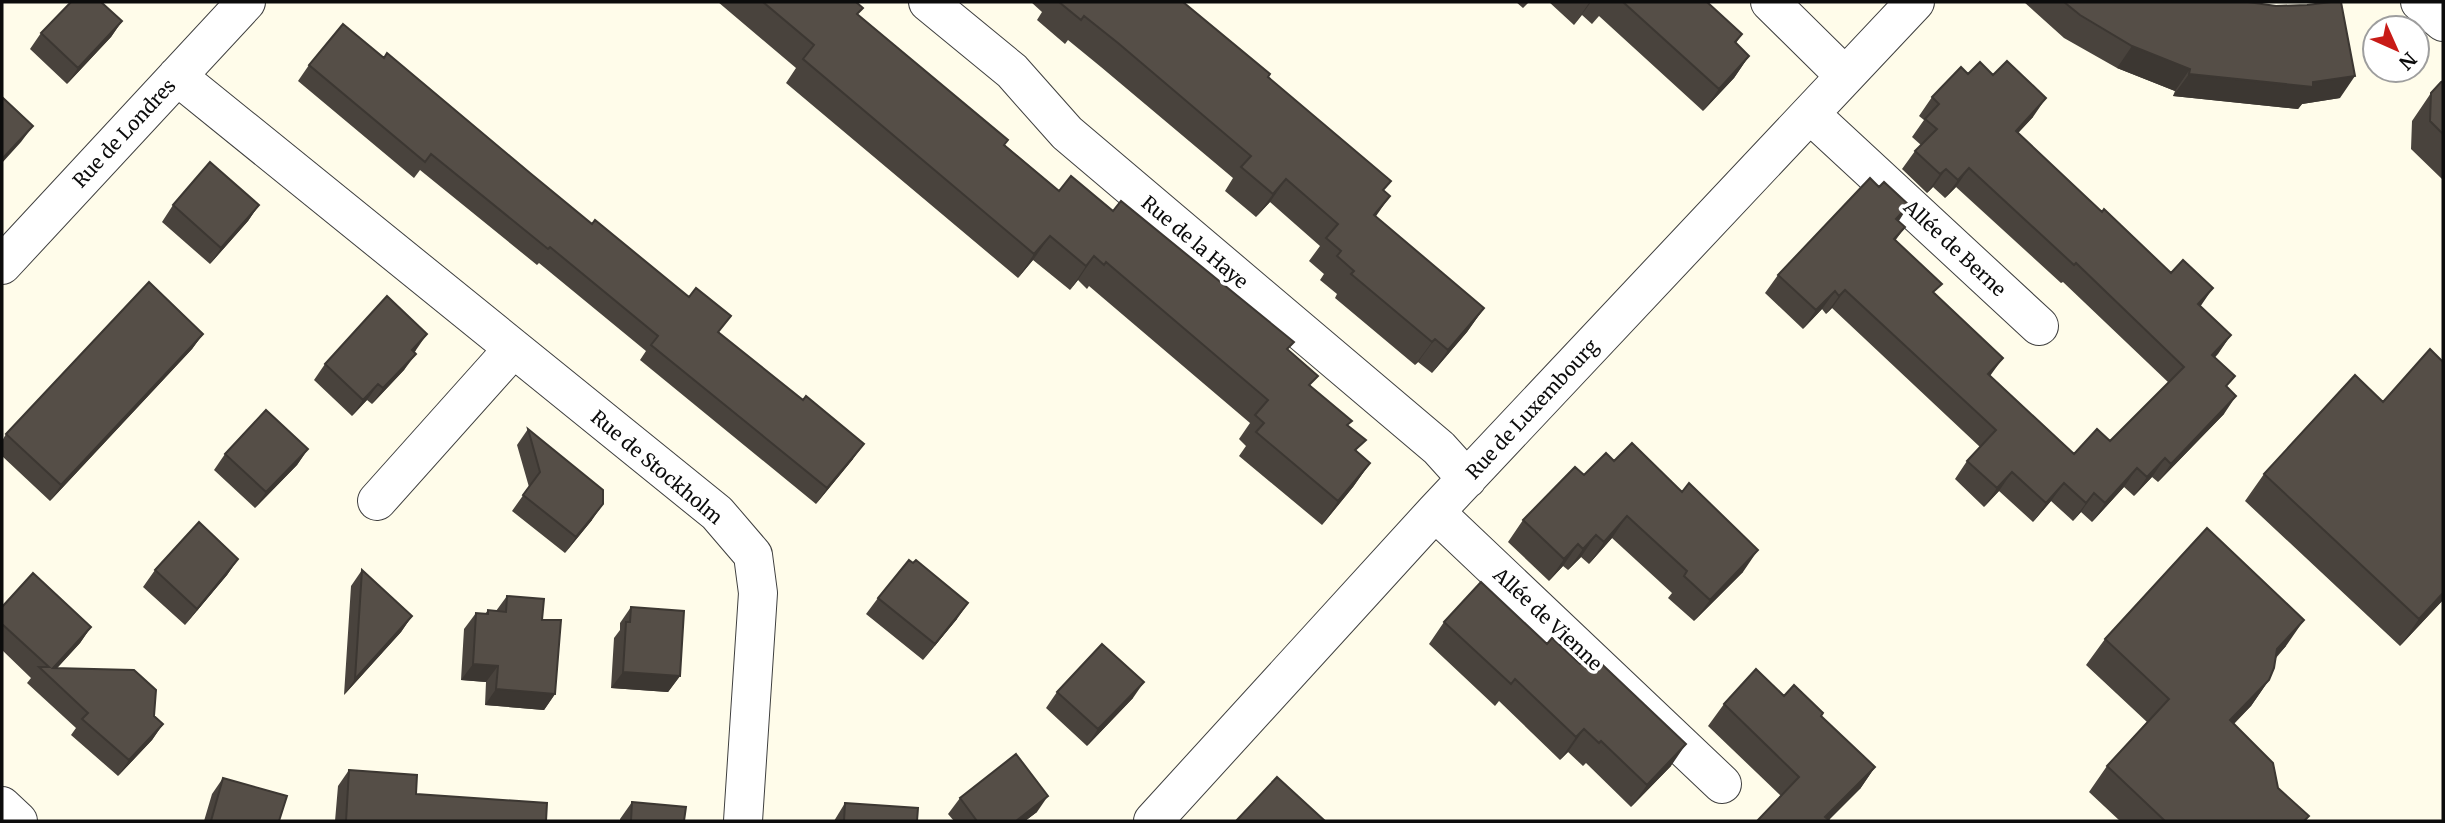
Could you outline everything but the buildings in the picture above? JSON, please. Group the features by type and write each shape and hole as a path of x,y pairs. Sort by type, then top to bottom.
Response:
{"street":[{"name":"Rue de Londres","path":"2,265 246,2"},
{"name":"Rue de la Haye","path":"928,2 1012,71 1066,133 1439,448 1467,479"},
{"path":"1770,2 1845,76"},
{"name":"Rue de Luxembourg","path":"1153,821 1435,512 1915,2"},
{"path":"2420,2 2443,22"},
{"name":"Rue de Stockholm","path":"177,76 717,513 753,555 758,593 743,821"},
{"name":"Allée de Berne","path":"1810,114 2039,326"},
{"path":"377,501 513,349"},
{"name":"Allée de Vienne","path":"1435,512 1722,784"},
{"path":"2,806 18,821"}]}
